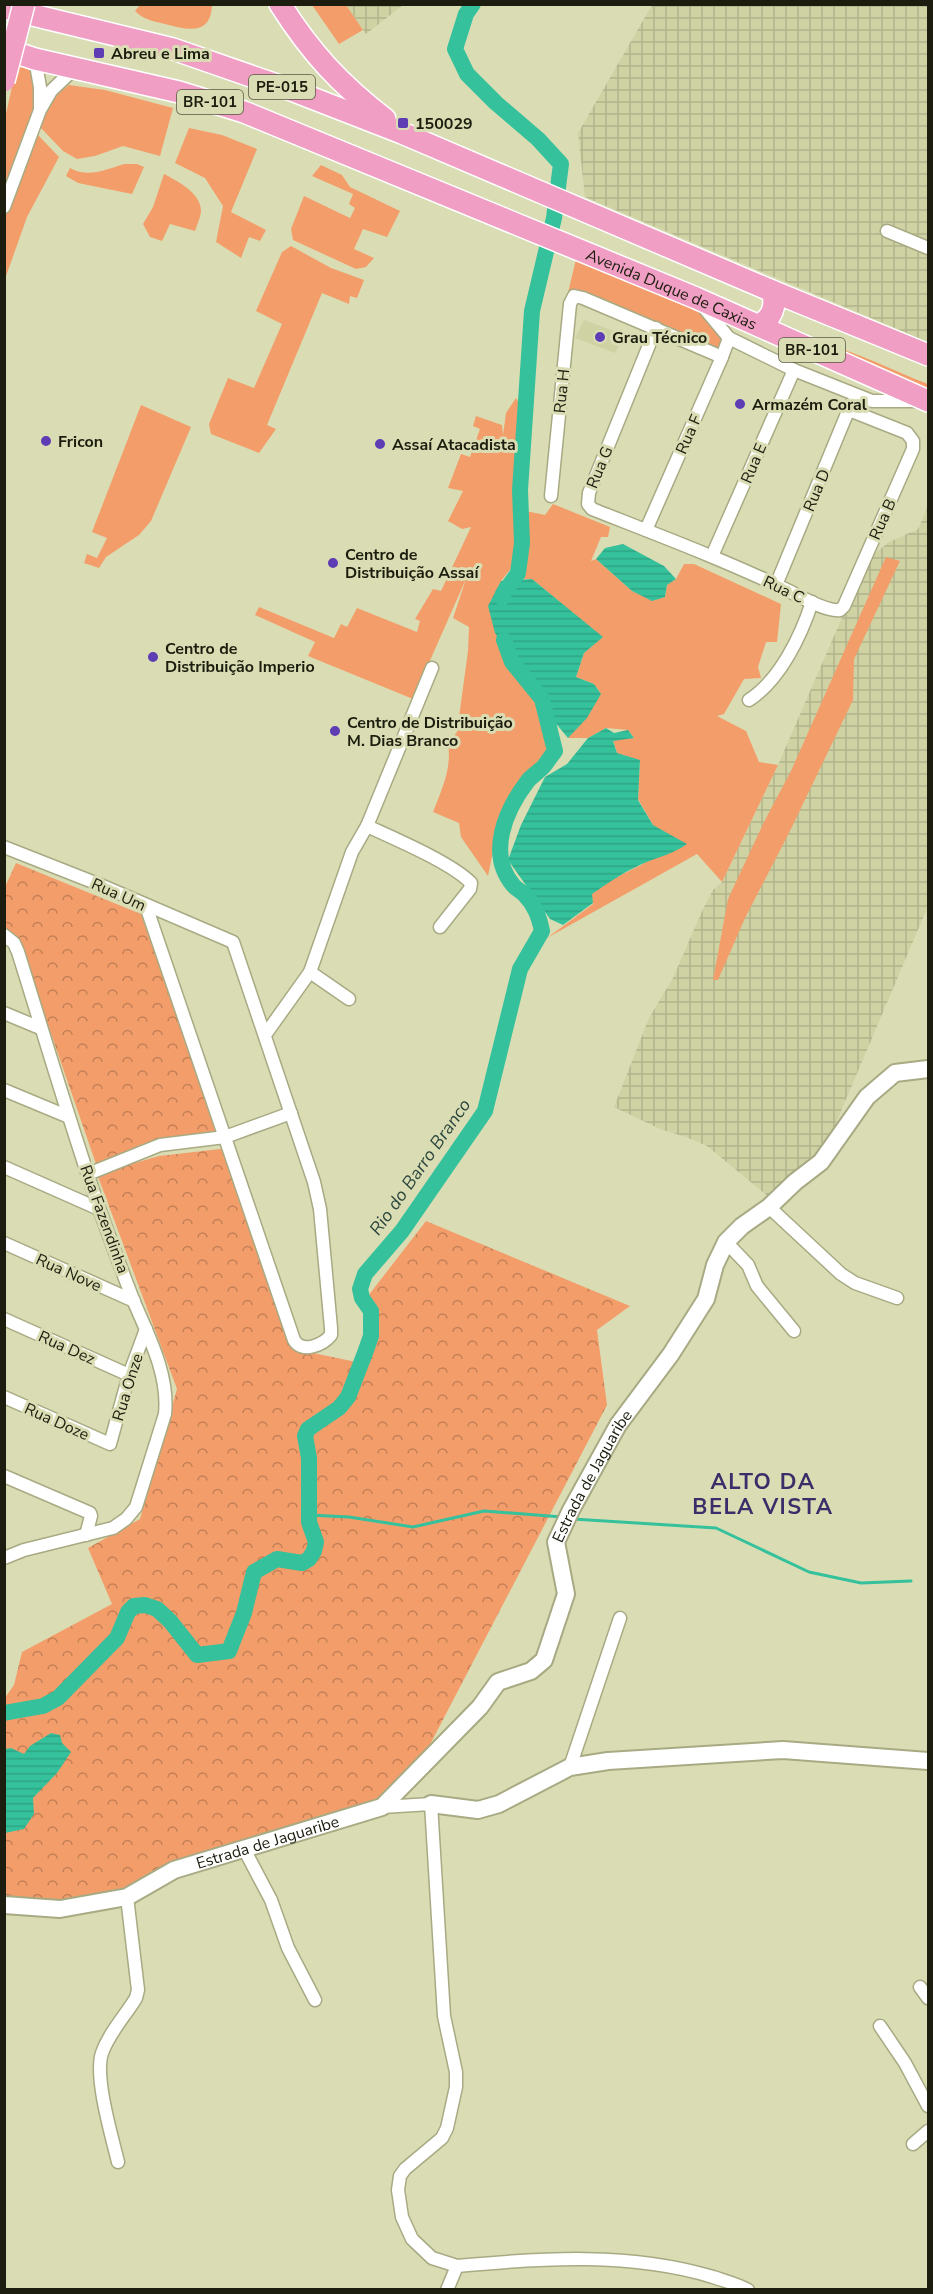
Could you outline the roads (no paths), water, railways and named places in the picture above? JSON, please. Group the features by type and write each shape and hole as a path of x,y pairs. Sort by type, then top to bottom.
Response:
{"highway":[{"path":"4,81 24,4"},
{"name":"BR-101","path":"280,4 324,66 402,133 928,355"},
{"name":"PE-015","path":"4,8 173,50 294,91 402,133"},
{"name":"BR-101","path":"4,50 76,67"},
{"name":"Avenida Duque de Caxias","path":"76,67 179,92 244,112 696,298 928,401"},
{"path":"758,326 766,320 772,310 775,302 772,291"}],"street":[{"path":"35,58 40,87 40,110"},
{"path":"4,207 40,110 51,91 76,67"},
{"path":"887,231 928,248"},
{"name":"Rua H","path":"551,496 570,304 574,296 656,328"},
{"name":"BR-101","path":"696,298 729,338 794,370 872,401 928,401"},
{"path":"656,328 723,357"},
{"name":"Rua G","path":"656,328 587,498 592,509 718,558"},
{"name":"Rua F","path":"646,530 723,357 729,338"},
{"name":"Rua E","path":"718,558 794,370"},
{"name":"Rua D","path":"776,585 854,395"},
{"name":"Rua B","path":"844,606 913,449 913,441 907,433 849,410"},
{"name":"Rua C","path":"718,558 812,602 836,611 844,606"},
{"path":"749,700 769,682 778,669 797,638 812,602"},
{"path":"146,906 294,1340 297,1345 303,1347 318,1345 331,1335 320,1209 314,1182 265,1035 310,972 352,852 367,826 432,668"},
{"path":"367,826 437,860 471,883 470,889 440,927"},
{"name":"Rua Um","path":"4,847 233,942 265,1035"},
{"name":"Rua Fazendinha","path":"4,934 14,943 18,952 40,1028 99,1209 165,1382 165,1414 136,1507 126,1519 113,1528 86,1535"},
{"path":"310,972 349,999"},
{"path":"4,1013 40,1028"},
{"name":"Estrada de Jaguaribe","path":"4,1905 60,1909 127,1897 174,1870 382,1807 480,1707 498,1682 531,1671 544,1659 566,1594 556,1542 618,1425 671,1354 706,1299 715,1265 726,1242 821,1162 861,1104 895,1073 928,1069"},
{"path":"4,1090 69,1117"},
{"path":"88,1174 160,1145 225,1137 291,1113"},
{"path":"4,1167 99,1209"},
{"path":"769,1207 841,1274 855,1283 897,1298"},
{"path":"726,1242 748,1264 757,1286 794,1331"},
{"name":"Rua Nove","path":"4,1244 134,1300"},
{"name":"Rua Dez","path":"4,1319 129,1375"},
{"name":"Rua Onze","path":"109,1444 129,1375 146,1329"},
{"name":"Rua Doze","path":"4,1397 109,1444"},
{"path":"4,1476 90,1513 91,1516 86,1535 24,1550 4,1558"},
{"path":"570,1767 620,1618"},
{"path":"382,1807 431,1804 478,1810 499,1804 570,1767 608,1761 783,1750 928,1761"},
{"path":"431,1804 444,2016 456,2072 456,2087 447,2128 442,2138 405,2169 400,2176 398,2190 402,2217 412,2239 432,2258 457,2266 612,2259 686,2269 748,2289"},
{"path":"244,1849 271,1900 288,1948 315,2000"},
{"path":"118,2162 102,2097 101,2056 107,2042 136,1998 138,1990 127,1897"},
{"path":"920,1987 928,1998"},
{"path":"880,2026 905,2063 928,2106"},
{"path":"913,2144 928,2131"},
{"path":"447,2289 457,2266"}],"waterway":[{"name":"Rio do Barro Branco","path":"473,4 466,14 455,49 467,74 496,103 538,139 561,164 554,218 532,311 520,490 522,543 518,573 502,598"},
{"name":"Rio do Barro Branco","path":"4,1713 43,1706 58,1698 117,1638 128,1612 134,1606 145,1605 157,1609 170,1621 197,1655 229,1651 244,1613 254,1572 277,1559 302,1563 309,1559 314,1551 316,1542 309,1522 309,1458 305,1436 308,1429 339,1408 348,1397 365,1353 371,1336 371,1311 362,1298 360,1289 365,1274 402,1231 485,1111 520,969 542,931 531,902 514,886 505,873 500,846 506,819 519,793 555,751 542,699 512,662 504,640"},
{"path":"309,1515 349,1517 413,1527 484,1511 562,1517"},
{"path":"573,1519 716,1528 809,1572 861,1583 911,1581"}],"place":[{"name":"Abreu e Lima","path":"99,53"},
{"name":"150029","path":"403,123"},
{"name":"Grau Técnico","path":"600,337"},
{"name":"Armazém Coral","path":"740,404"},
{"name":"Fricon","path":"46,441"},
{"name":"Assaí Atacadista","path":"380,444"},
{"name":"Centro de Distribuição Assaí","path":"333,563"},
{"name":"Centro de Distribuição Imperio","path":"153,657"},
{"name":"Centro de Distribuição M. Dias Branco","path":"335,731"}],"district":[{"name":"ALTO DA BELA VISTA","path":"763,1494"}]}
